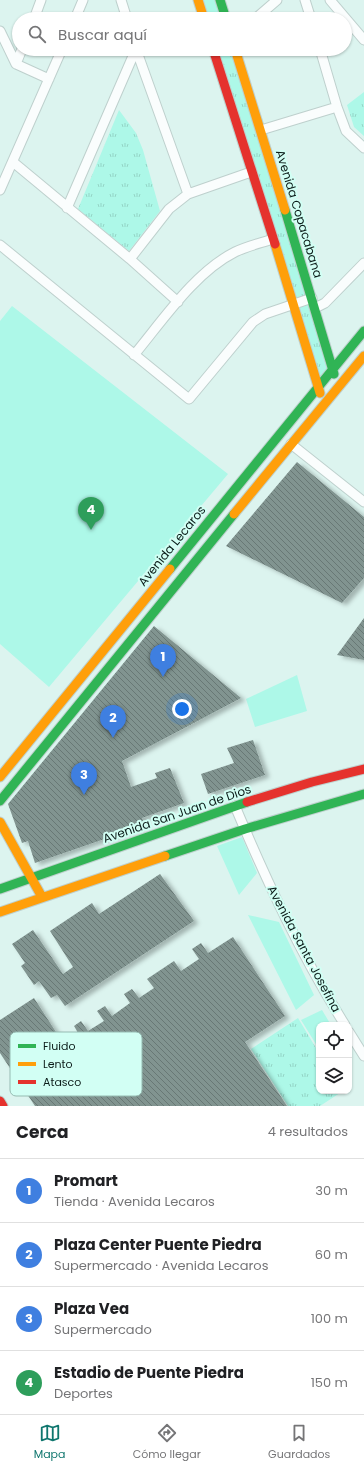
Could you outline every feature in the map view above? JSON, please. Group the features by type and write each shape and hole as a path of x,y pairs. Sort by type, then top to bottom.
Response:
{"main road":[{"path":"198,0 202,12"},
{"path":"220,0 224,12"},
{"path":"215,56 294,304 324,404"},
{"name":"Avenida Copacabana","path":"237,56 312,298 338,388"},
{"name":"Avenida Lecaros","path":"0,777 62,699 364,331"},
{"path":"0,801 130,640 364,356"},
{"name":"Avenida San Juan de Dios","path":"0,889 236,806 312,782 364,769"},
{"path":"0,912 245,829 364,794"},
{"path":"0,822 42,897"},
{"path":"0,1101 4,1106"}],"street":[{"path":"37,12 42,0"},
{"path":"78,12 83,0"},
{"path":"121,0 125,12"},
{"path":"263,12 277,0"},
{"path":"305,0 309,12"},
{"path":"330,0 340,12"},
{"path":"352,26 364,40"},
{"path":"0,31 12,56"},
{"path":"12,56 16,64 49,79"},
{"path":"16,64 19,56"},
{"path":"0,190 59,56"},
{"path":"67,208 133,56"},
{"path":"139,56 188,194"},
{"path":"322,56 337,107 346,131 364,148"},
{"path":"261,130 337,107"},
{"path":"13,162 130,259 178,302"},
{"path":"130,259 169,209 188,194 251,172"},
{"path":"134,354 199,278 217,263 236,252 273,239"},
{"path":"0,245 189,399 253,322 265,314 312,298"},
{"path":"315,308 325,303 364,264"},
{"path":"292,444 364,502"},
{"name":"Avenida Santa Josefina","path":"236,806 282,914 329,1000 343,1022"},
{"path":"352,1037 364,1056"}],"green space":[{"path":"202,0 216,0 220,12 206,12"},
{"path":"219,56 233,56 309,297 295,302"},
{"path":"364,92 364,136 354,127 347,105"},
{"path":"119,110 136,133 143,150 160,211 129,251 78,209"},
{"path":"311,300 331,370 319,385 296,305"},
{"path":"12,306 228,474 49,687 0,644 0,321"},
{"path":"297,675 307,711 255,727 246,699"},
{"path":"242,837 257,873 239,895 217,846"},
{"path":"248,915 279,922 314,995 296,1010"},
{"path":"322,1010 329,1022 316,1022 316,1044 301,1020"},
{"path":"298,1018 316,1048 316,1094 338,1094 320,1106 288,1106 251,1049"}],"building":[{"path":"297,462 364,517 364,578 342,603 226,546"},
{"path":"364,618 364,660 337,655"},
{"path":"154,626 241,698 122,761 131,787 157,778 155,773 170,768 184,803 142,818 145,825 35,863 28,841 22,843 8,804"},
{"path":"253,740 265,775 208,794 201,774 234,763 227,748"},
{"path":"160,874 194,921 65,1006 57,995 51,998 39,981 34,985 21,966 25,963 12,944 33,930 63,974 73,967 50,931 92,903 99,914"},
{"path":"233,937 285,1016 245,1042 287,1106 35,1106 28,1096 142,1096 142,1032 78,1032 74,1026 81,1021 88,1031 104,1021 97,1011 105,1006 112,1016 130,1003 124,994 132,989 139,998 154,988 147,979 174,961 181,971 199,959 192,949 201,943 208,953"},
{"path":"34,998 56,1032 10,1032 10,1068 0,1053 0,1020"}],"traffic: fast":[{"path":"220,0 224,12"},
{"path":"285,210 334,374"},
{"path":"170,569 364,331"},
{"path":"0,801 234,514"},
{"path":"165,856 245,829 364,794"},
{"path":"0,889 247,802"}],"traffic: slow":[{"path":"198,0 202,12"},
{"path":"237,56 285,210"},
{"path":"275,244 320,393"},
{"path":"234,514 364,356"},
{"path":"0,777 170,569"},
{"path":"0,822 42,897"},
{"path":"0,912 165,856"}],"traffic: jam":[{"path":"215,56 275,244"},
{"path":"247,802 312,782 364,769"},
{"path":"0,1101 3,1106"}],"place":[{"name":"Estadio de Puente Piedra","path":"91,530"},
{"name":"Promart","path":"163,677"},
{"name":"Plaza Center Puente Piedra","path":"113,738"},
{"name":"Plaza Vea","path":"84,795"}]}
